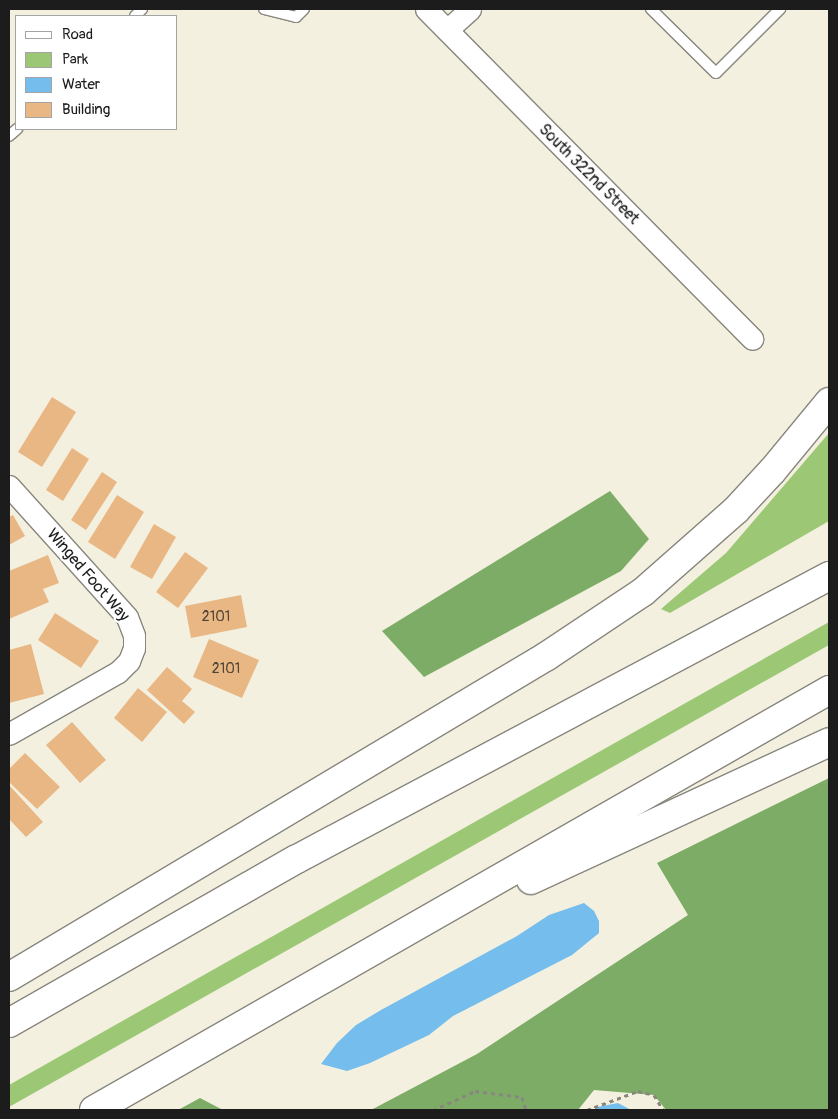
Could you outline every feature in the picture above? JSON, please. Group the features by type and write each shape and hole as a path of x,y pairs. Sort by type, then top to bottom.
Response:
{"highway":[{"path":"9,976 521,672 643,592 736,510 774,470 829,402"},
{"path":"9,1022 297,859 829,576"},
{"path":"94,1110 829,690"},
{"path":"368,955 829,742"}],"street":[{"name":"South 322nd Street","path":"426,9 752,339"},
{"path":"447,30 470,9"},
{"name":"Winged Foot Way","path":"9,486 132,624 134,635 134,648 129,662 118,672 9,734"}],"lane":[{"path":"264,9 296,17 304,9"},
{"path":"657,11 716,73 780,9"}],"path":[{"path":"432,1110 475,1091 522,1097 526,1110"},
{"path":"587,1110 638,1091 654,1095 664,1110"}],"green space":[{"path":"829,433 829,521 670,613 661,609 726,553"},
{"path":"610,491 649,539 621,571 424,677 382,631"},
{"path":"829,622 829,645 9,1107 9,1085"},
{"path":"829,778 829,1110 666,1110 654,1095 594,1090 578,1110 371,1110 477,1054 688,915 657,863"},
{"path":"200,1098 223,1110 178,1110"}],"water":[{"path":"584,903 594,911 599,921 599,933 572,955 453,1016 429,1035 370,1063 347,1071 321,1064 337,1043 356,1025 517,936 549,915"},
{"path":"618,1103 631,1110 594,1110 597,1107"}],"building":[{"path":"52,397 76,412 42,467 18,452"},
{"path":"72,448 89,459 63,501 46,490"},
{"path":"102,472 117,482 86,530 71,520"},
{"path":"117,495 144,512 115,559 88,542"},
{"path":"13,515 25,536 9,545 9,517"},
{"path":"154,524 176,537 152,579 130,567"},
{"path":"185,552 208,568 178,608 156,592"},
{"path":"48,555 59,583 43,589 49,602 9,619 9,571"},
{"path":"241,595 247,627 191,638 185,606"},
{"path":"55,613 99,641 81,668 38,640"},
{"path":"209,639 259,660 242,698 193,677"},
{"path":"31,644 44,694 9,703 9,650"},
{"path":"167,667 192,689 182,701 195,712 184,724 147,690"},
{"path":"138,688 167,712 142,742 114,718"},
{"path":"72,722 106,760 80,783 46,745"},
{"path":"25,753 60,787 37,809 9,782 9,769"},
{"path":"9,785 43,822 26,837 9,819"}]}
